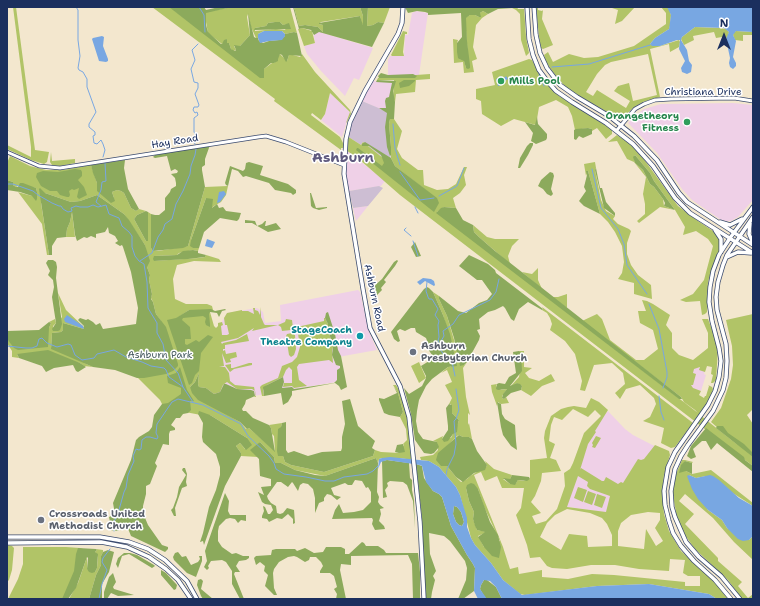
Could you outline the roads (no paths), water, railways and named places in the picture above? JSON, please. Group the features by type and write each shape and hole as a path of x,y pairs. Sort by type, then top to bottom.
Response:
{"main road":[{"name":"Ashburn Road","path":"403,7 402,23 398,34 365,91 350,122 346,139 344,165 345,181 362,289 370,328 402,393 409,417 421,532 424,599"},
{"path":"527,7 528,35 532,52 540,70 548,82 565,98 600,118 617,130 646,158 680,204 690,213 753,253"},
{"path":"534,7 537,43 543,62 560,85 568,92 622,125 647,149 679,193 688,202 715,221 753,244"},
{"path":"731,599 715,580 694,562 681,546 672,530 666,509 664,491 668,467 677,448 702,414 715,391 720,373 719,348 712,321 709,298 713,271 730,238 753,207"},
{"path":"715,221 730,224 739,221 746,216"},
{"path":"740,599 721,576 686,542 673,513 672,491 675,469 683,452 708,418 720,397 727,372 727,351 718,320 716,297 720,274 726,258 752,218"},
{"path":"752,218 748,232 753,244"},
{"path":"711,226 719,235 721,240 721,253"},
{"path":"726,258 738,252 744,251 753,253"},
{"path":"7,537 100,537 129,542 148,549 171,565 186,581 197,599"},
{"path":"7,543 101,542 127,547 146,554 166,568 178,580 191,599"}],"street":[{"name":"Christiana Drive","path":"617,130 635,109 655,100 734,98 753,101"},
{"name":"Hay Road","path":"7,152 39,166 60,168 258,136 266,136 286,142 344,165"}],"water":[{"path":"667,7 753,7 753,32 736,31 733,35 736,41 733,57 736,66 733,69 730,67 729,63 730,58 726,39 729,32 724,28 695,27 682,37 681,40 687,50 689,61 692,65 691,72 687,74 682,72 681,68 685,61 679,49 680,40 660,46 652,46 650,44 655,38 669,29 671,15"},
{"path":"264,31 282,31 285,36 282,40 260,43 258,34"},
{"path":"102,36 104,37 103,46 108,59 106,62 99,61 92,39"},
{"name":"Mills Pool","path":"500,76 504,78 506,76 508,79 504,84 501,83 501,85 498,86 496,79"},
{"path":"224,191 226,194 220,202 217,203 219,192"},
{"path":"207,239 215,242 212,248 205,246"},
{"path":"423,278 431,279 434,281 435,285 434,286 425,281 420,285 417,282"},
{"path":"67,315 83,326 84,329 65,322 64,319"},
{"path":"390,457 429,461 439,467 456,487 460,495 467,518 467,527 475,545 491,563 503,580 522,595 597,586 649,584 709,594 717,599 502,599 496,587 490,581 484,580 480,589 487,599 478,599 474,591 475,568 451,526 442,497 433,491 426,482 422,466 387,460 381,462 378,469 379,459","holes":["454,506 461,512 464,522 462,526 456,522 453,514"]},
{"path":"689,475 696,478 710,475 713,476 739,498 753,506 753,536 749,540 743,541 738,539 727,528 722,520 708,510 698,499 692,489 687,476"}],"waterway":[{"path":"76,7 78,10 78,40 80,56 78,68 83,72 87,79 87,87 96,112 89,124 89,127 95,132 95,135 93,136 94,143 97,144 101,140 103,144 105,150 103,157"},
{"path":"199,7 204,15 205,32"},
{"path":"195,144 193,140 196,136 194,132 194,118 198,115 197,112 195,113 193,110 194,107 198,107 199,105 195,94 198,88 198,83 194,82 191,69 195,60 192,50 198,44"},
{"path":"552,67 589,64 650,45"},
{"path":"539,74 544,86"},
{"path":"393,124 395,148 400,165"},
{"path":"140,261 152,253 165,224 172,219 176,204 190,174 196,149"},
{"path":"101,206 96,202 101,190 102,182 106,181 105,163"},
{"path":"439,196 457,186 464,168"},
{"path":"592,169 601,208 618,229 624,244 627,265 647,294"},
{"path":"400,172 420,200 434,198"},
{"path":"7,184 13,184 33,191 52,203 61,206 68,212 72,211 71,208 76,206 88,207 93,205 98,207 106,205 109,214 119,218 122,226 132,236 132,247 135,256 144,264 147,282 148,308 157,323 157,333 163,344 166,360 178,373 183,387"},
{"path":"415,207 418,213"},
{"path":"406,228 404,230 411,236"},
{"path":"413,241 418,256"},
{"path":"455,376 451,357 446,358 440,349 441,341 444,336 443,331 453,324 459,315 490,300 496,292 499,279"},
{"path":"427,282 426,291 428,297 429,299 432,299 438,309 435,315 439,321 438,341 440,344"},
{"path":"649,304 659,329 667,372 667,377 663,388"},
{"path":"7,346 32,348 37,346 39,339 42,338 47,343 57,347 68,344 71,345 75,355 82,360 94,358 97,354 114,350 126,357 151,366 164,368 169,377 183,387 193,402"},
{"path":"447,469 454,455 456,444 454,421 459,410 456,389"},
{"path":"659,396 661,412 664,420"},
{"path":"114,531 114,521 117,517 126,488 128,475 134,461 133,456 136,449 141,449 142,440 146,437 157,439 157,424 172,402 178,399 203,405 241,424 248,436 269,456 276,469 284,474 325,481 334,481 344,477 367,474 378,466"},
{"path":"446,475 447,470"},
{"path":"99,599 107,570 102,562 103,558 110,549"}],"place":[{"name":"Mills Pool","path":"501,81"},
{"name":"Orangetheory Fitness","path":"687,122"},
{"name":"StageCoach Theatre Company","path":"360,336"},
{"name":"Ashburn Presbyterian Church","path":"413,352"},
{"name":"Crossroads United Methodist Church","path":"41,520"}],"district":[{"name":"Ashburn","path":"343,158"}],"park label":[{"name":"Ashburn Park","path":"160,355"}]}
